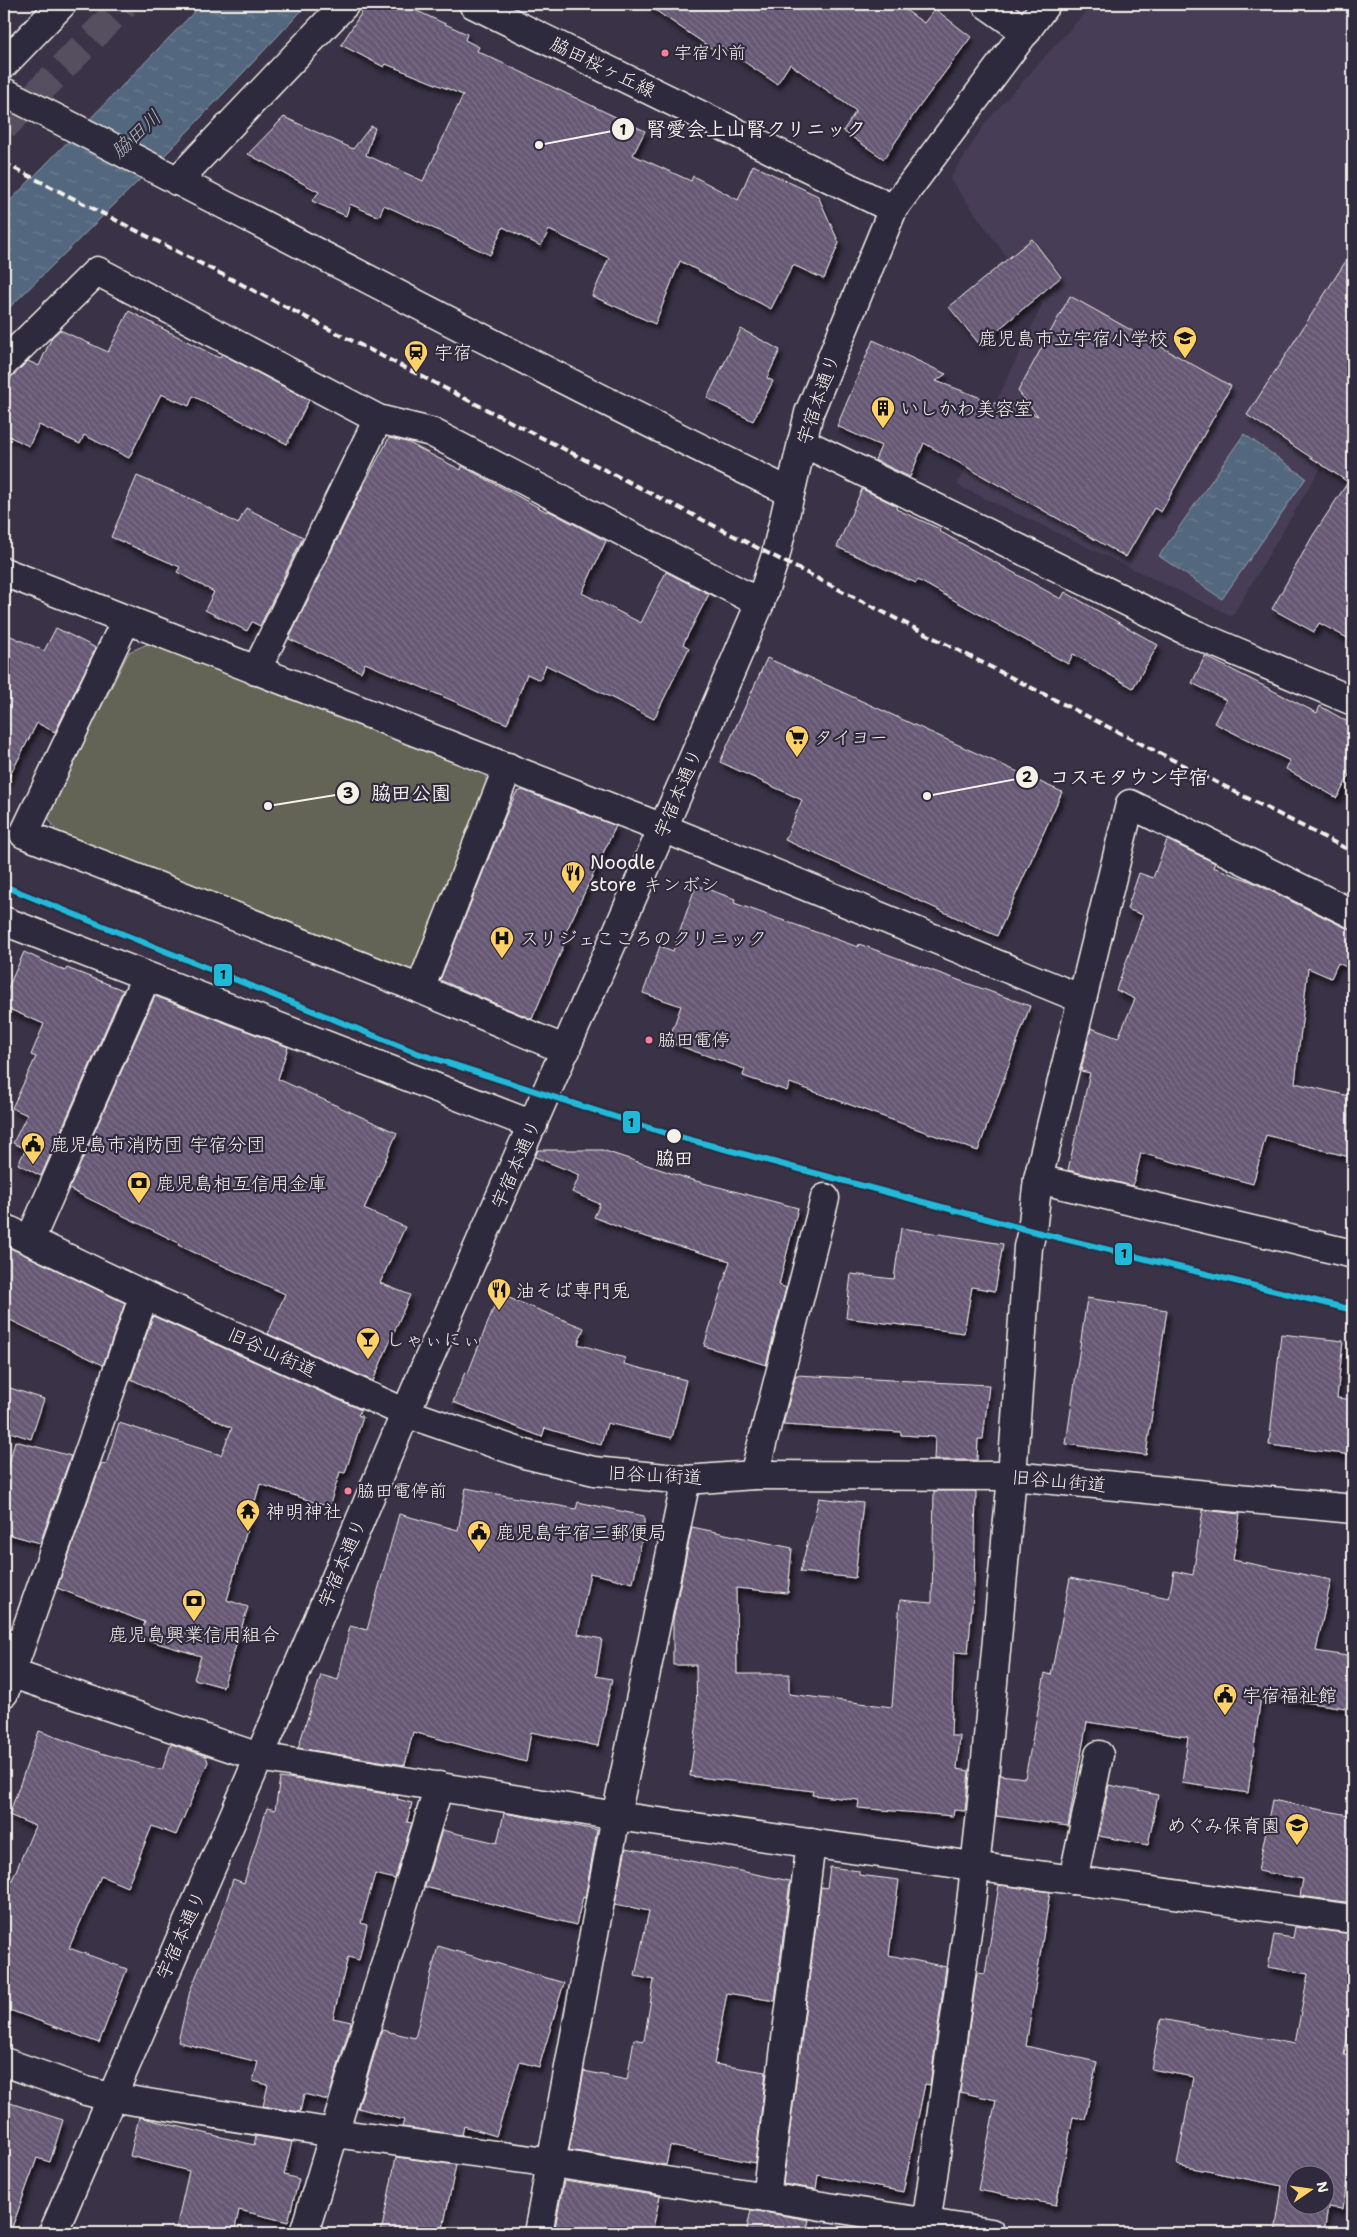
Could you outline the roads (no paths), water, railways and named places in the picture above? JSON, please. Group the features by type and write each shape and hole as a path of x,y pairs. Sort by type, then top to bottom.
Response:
{"street":[{"path":"4,64 62,4"},
{"path":"169,177 345,4"},
{"name":"脇田桜ヶ丘線","path":"473,4 894,209"},
{"path":"986,4 1026,32"},
{"name":"宇宿本通り","path":"53,2233 406,1413 760,603 775,558 809,413 894,209 1046,4"},
{"path":"4,92 663,431 790,492"},
{"path":"4,363 98,271 378,419 431,432 760,603"},
{"path":"256,671 378,419"},
{"path":"802,442 1185,630 1353,701"},
{"path":"4,572 663,828 1082,999"},
{"path":"126,620 24,834 420,989 566,1050"},
{"path":"420,989 508,767"},
{"path":"926,2229 976,1866 1012,1476 1028,1247 1032,1231 1038,1179 1130,804 1353,914"},
{"path":"4,921 533,1125"},
{"path":"30,1240 146,977"},
{"path":"1038,1179 1353,1254"},
{"path":"754,1475 825,1198"},
{"name":"旧谷山街道","path":"4,1228 144,1295 406,1413 528,1455 594,1471 686,1480 754,1475 1012,1476 1353,1509"},
{"path":"144,1295 6,1679 259,1757 616,1816 1353,1919"},
{"path":"538,2233 616,1816 686,1480"},
{"path":"1072,1880 1099,1755"},
{"path":"304,2233 439,1786"},
{"path":"766,2198 811,1843"},
{"path":"4,2062 86,2091 110,2097 334,2133 552,2163 766,2198 926,2229 991,2233"}],"water":[{"name":"脇田川","path":"202,4 308,4 172,148 4,313 4,207"},
{"path":"1244,434 1306,478 1222,599 1159,556"}],"tunnel":[{"path":"4,127 125,4"}],"railway":[{"path":"4,163 1353,852"}],"place":[{"name":"宇宿小前","path":"665,53"},
{"name":"腎愛会上山腎クリニック","path":"539,145"},
{"name":"鹿児島市立宇宿小学校","path":"1185,359"},
{"name":"宇宿","path":"416,373"},
{"name":"いしかわ美容室","path":"883,429"},
{"name":"タイヨー","path":"797,758"},
{"name":"コスモタウン宇宿","path":"927,796"},
{"name":"脇田公園","path":"268,806"},
{"name":"Noodle store キンボシ","path":"573,894"},
{"name":"スリジェこころのクリニック","path":"502,959"},
{"name":"脇田電停","path":"649,1040"},
{"name":"脇田","path":"674,1136"},
{"name":"鹿児島市消防団 宇宿分団","path":"33,1165"},
{"name":"鹿児島相互信用金庫","path":"139,1204"},
{"name":"油そば専門兎","path":"499,1311"},
{"name":"しゃぃにぃ","path":"368,1360"},
{"name":"脇田電停前","path":"348,1491"},
{"name":"神明神社","path":"248,1532"},
{"name":"鹿児島宇宿三郵便局","path":"479,1553"},
{"name":"鹿児島興業信用組合","path":"194,1622"},
{"name":"宇宿福祉館","path":"1225,1716"},
{"name":"めぐみ保育園","path":"1297,1846"}]}
